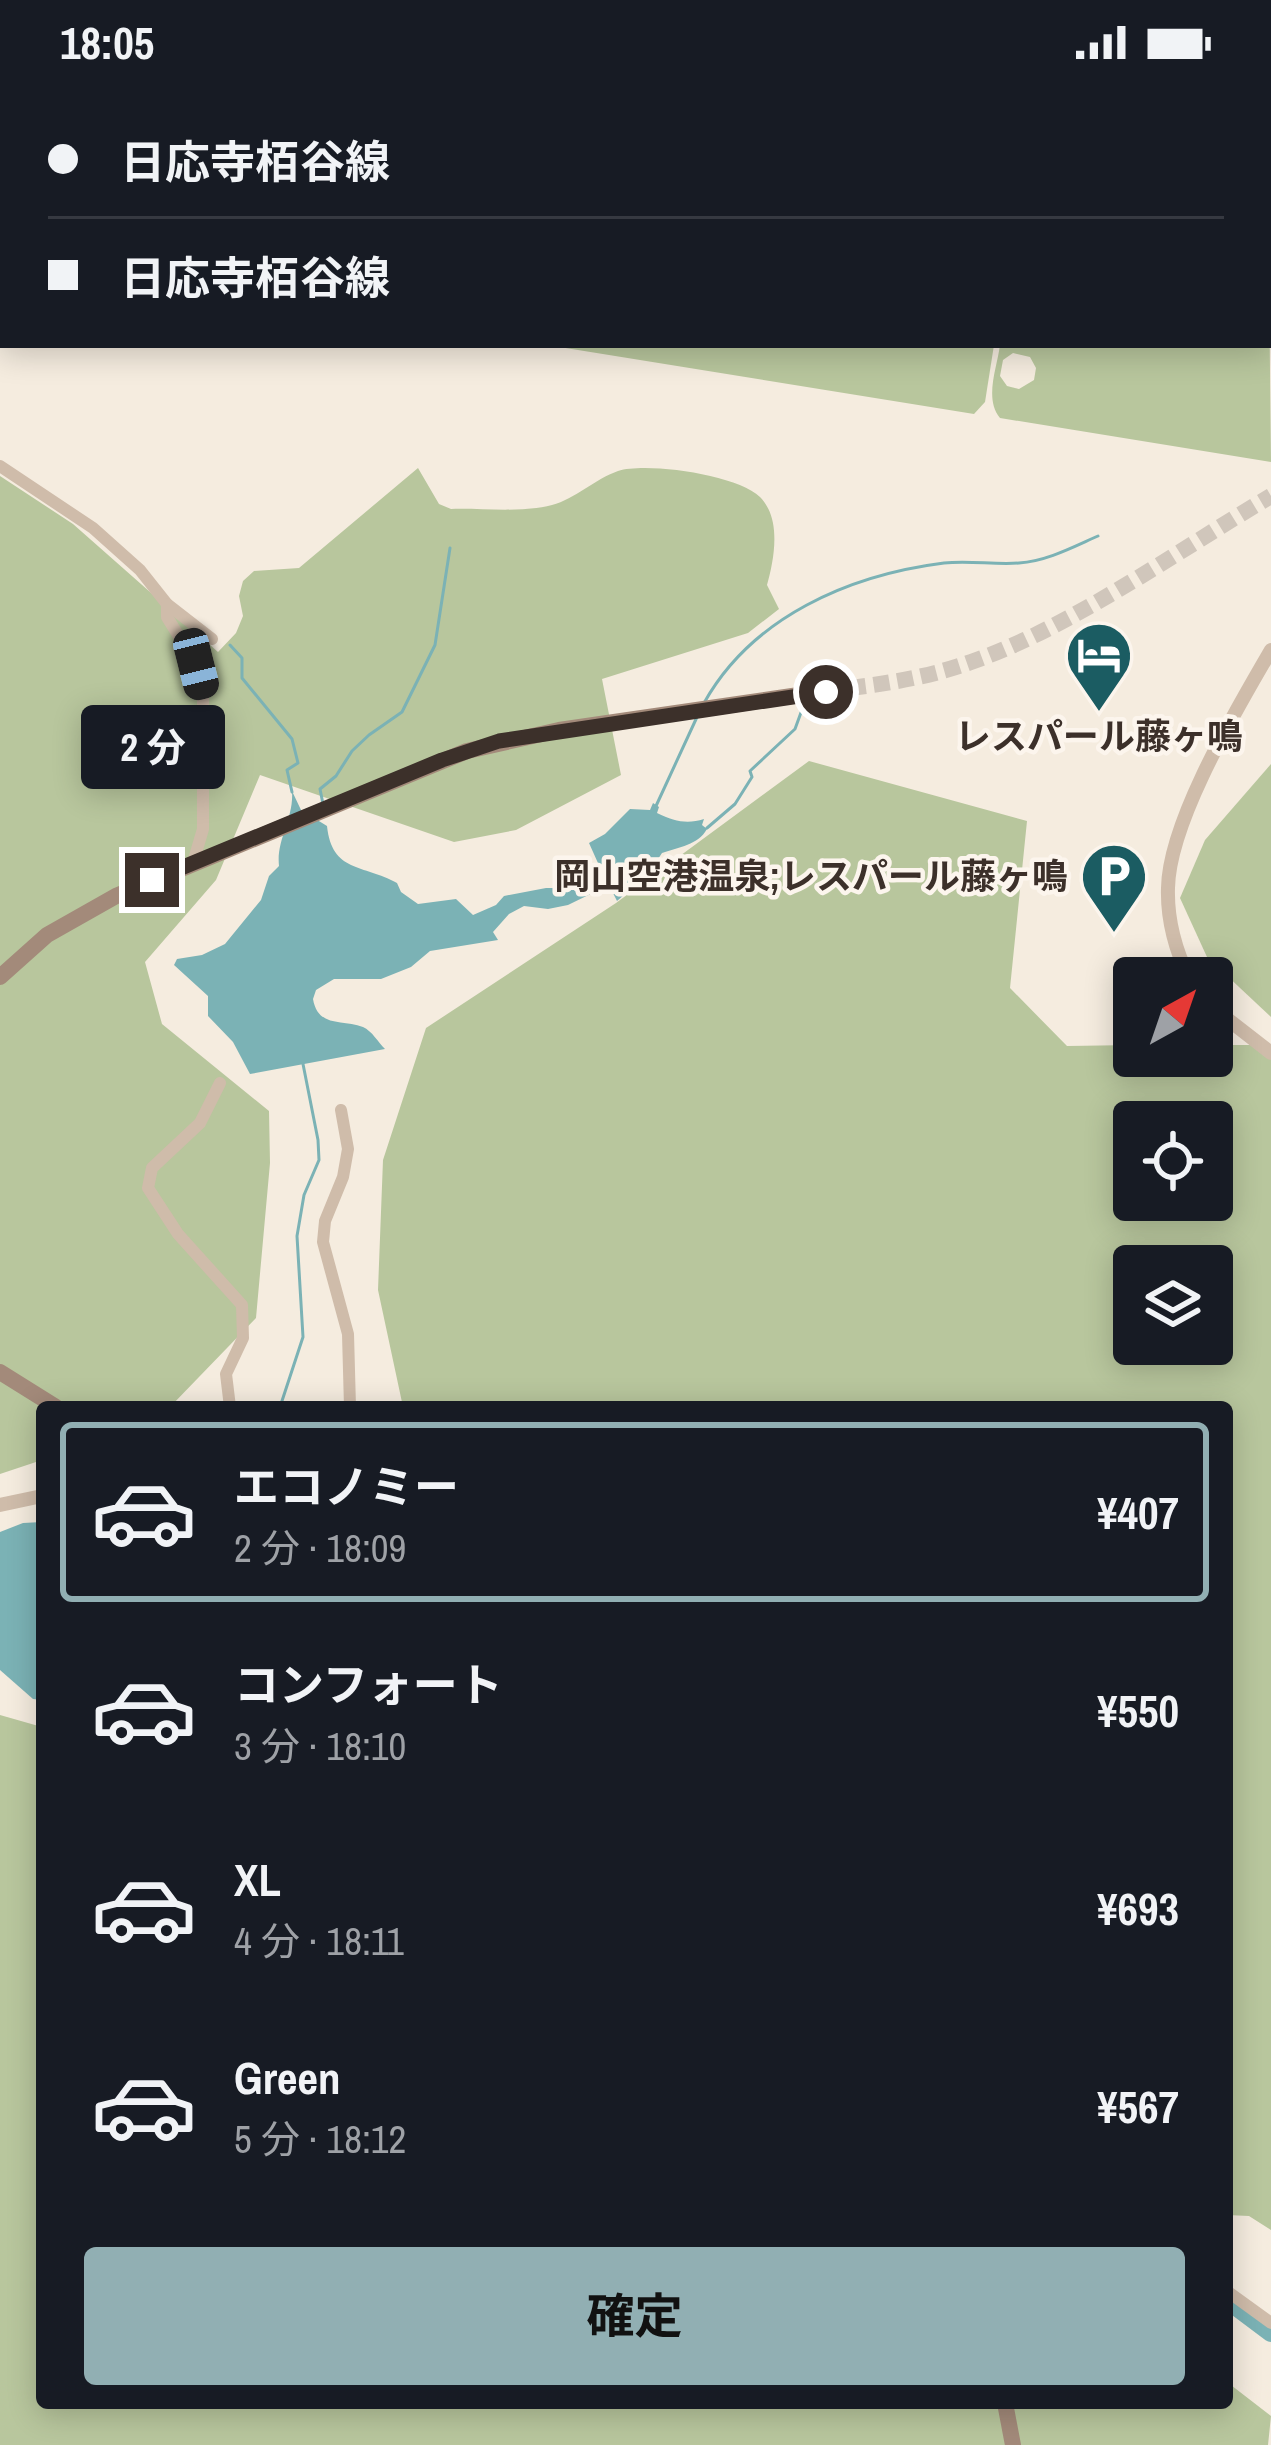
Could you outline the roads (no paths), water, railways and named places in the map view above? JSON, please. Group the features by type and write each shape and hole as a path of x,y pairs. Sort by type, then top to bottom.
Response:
{"main road":[{"path":"2,970 81,914 442,760 538,734 826,692"},
{"path":"0,1372 46,1401"},
{"path":"1006,2409 1013,2445"}],"street":[{"path":"0,466 93,528 140,570 166,604 212,639"},
{"path":"166,604 167,616 196,664 203,692 203,829 194,863"},
{"path":"1180,957 1168,911 1167,884 1174,853 1195,797 1271,650"},
{"path":"1233,1023 1271,1053"},
{"path":"220,1083 200,1123 184,1142 156,1162 147,1177 148,1188 178,1234 242,1305 243,1338 226,1374 229,1401"},
{"path":"341,1110 348,1149 323,1242 348,1334 350,1401"},
{"path":"0,1505 36,1497"},
{"path":"1233,2295 1271,2323"}],"water":[{"path":"292,791 301,810 327,826 342,860 397,883 418,904 456,899 473,915 504,896 572,888 602,872 589,843 630,809 650,810 653,803 659,807 657,813 670,818 704,819 702,825 707,829 693,842 662,853 648,874 617,901 609,885 568,905 524,906 493,932 498,940 430,951 411,967 381,979 334,979 316,990 313,999 320,1014 363,1027 385,1049 250,1074 233,1042 208,1016 208,996 174,965 177,959 202,955 225,944 261,900 269,876 279,866"},
{"path":"36,1522 36,1699 0,1670 0,1532"}],"waterway":[{"path":"704,703 748,647 806,605 839,590 944,563 1029,562 1098,536"},
{"path":"323,804 320,789 336,776 352,751 402,712 435,645 450,548"},
{"path":"230,645 242,658 242,678 292,739 298,763 287,770 292,792"},
{"path":"707,828 735,804 752,777 750,771 795,729 803,707"},
{"path":"656,806 697,717"},
{"path":"282,1401 303,1337 297,1236 304,1195 319,1160 303,1064"},
{"path":"1233,2304 1271,2333"}],"tunnel":[{"path":"826,691 936,673 1009,647 1085,609 1271,496"}],"place":[{"name":"レスパール藤ヶ鳴","path":"1099,714"},
{"name":"岡山空港温泉;レスパール藤ヶ鳴","path":"1114,935"}]}
